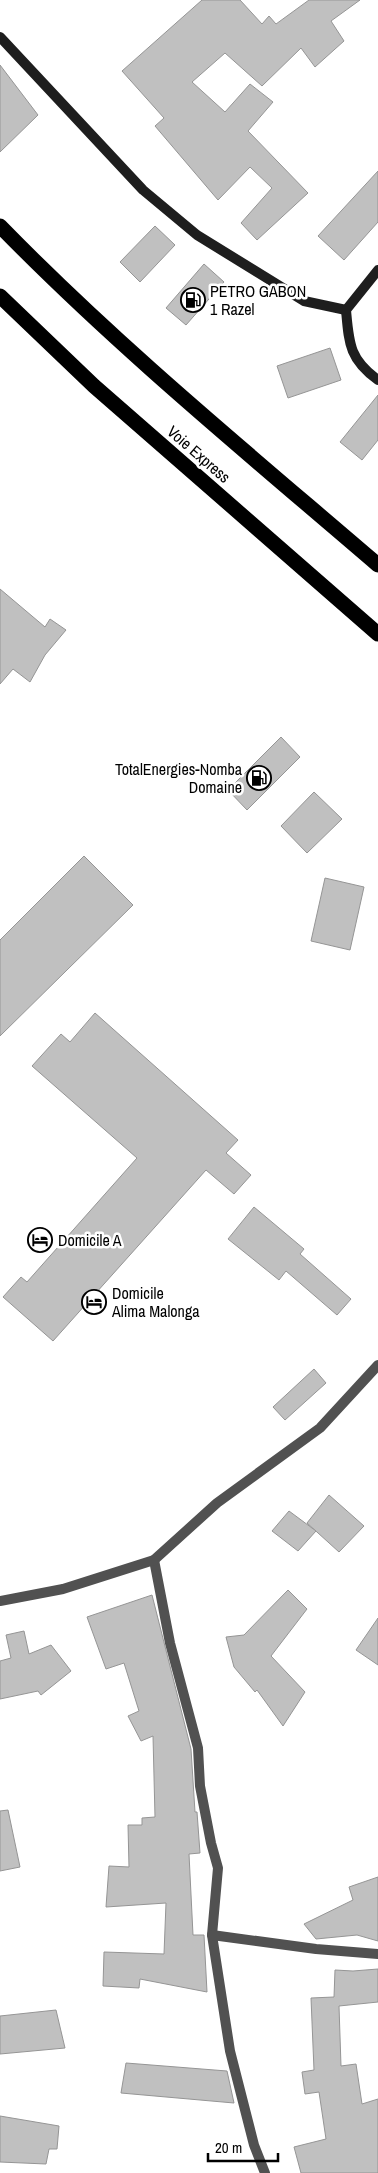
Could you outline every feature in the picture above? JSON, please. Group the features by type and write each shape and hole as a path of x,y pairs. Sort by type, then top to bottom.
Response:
{"highway":[{"path":"0,226 43,270 116,338 378,565"},
{"name":"Voie Express","path":"0,296 94,386 378,634"}],"street":[{"path":"0,37 143,190 197,235 304,301 346,310"},
{"path":"378,270 346,310 349,345 356,359 378,380"},
{"path":"0,1601 62,1589 154,1560 217,1503 320,1428 378,1364"},
{"path":"154,1560 170,1643 198,1748 200,1786 218,1868 212,1935 230,2051 254,2145 265,2173"},
{"path":"212,1935 316,1949 378,1954"}],"building":[{"path":"202,0 240,0 262,24 269,16 276,24 309,0 360,0 331,21 344,41 315,67 301,48 262,86 225,53 192,82 225,112 250,84 273,102 248,131 308,193 257,240 241,223 272,188 250,167 218,200 155,126 164,118 122,71"},
{"path":"0,65 38,115 0,152"},
{"path":"378,171 378,222 344,260 318,236"},
{"path":"155,226 175,245 140,282 120,262"},
{"path":"204,264 224,282 186,325 166,308"},
{"path":"330,348 341,380 288,398 277,366"},
{"path":"378,395 378,440 362,460 340,442"},
{"path":"0,589 45,627 50,619 66,630 45,655 30,682 13,669 0,684"},
{"path":"281,737 300,757 247,810 228,790"},
{"path":"314,792 342,819 307,853 281,826"},
{"path":"84,856 133,905 0,1036 0,940"},
{"path":"325,878 364,887 350,950 311,941"},
{"path":"95,1013 238,1140 226,1153 251,1175 234,1194 206,1170 53,1341 3,1297 21,1277 27,1282 137,1158 32,1066 61,1034 70,1042"},
{"path":"254,1207 304,1249 300,1254 351,1299 337,1315 286,1271 279,1280 228,1239"},
{"path":"314,1369 326,1383 285,1420 273,1407"},
{"path":"329,1495 364,1526 339,1552 307,1523"},
{"path":"289,1511 316,1531 298,1551 272,1531"},
{"path":"288,1590 307,1609 271,1656 305,1692 283,1726 257,1690 255,1692 234,1667 226,1637 244,1635"},
{"path":"152,1595 191,1749 200,1853 189,1854 193,1935 204,1935 207,1992 140,1979 139,1988 103,1986 104,1952 164,1954 166,1903 106,1907 109,1866 129,1867 128,1825 142,1825 142,1818 155,1817 153,1736 141,1741 128,1716 139,1711 124,1663 106,1669 87,1617"},
{"path":"378,1618 378,1665 356,1650"},
{"path":"24,1631 29,1654 51,1645 71,1671 41,1695 38,1691 0,1699 0,1661 11,1658 6,1635"},
{"path":"8,1810 20,1867 0,1871 0,1811"},
{"path":"378,1877 378,1941 357,1935 316,1939 304,1924 353,1900 349,1887"},
{"path":"378,1969 378,2002 339,2006 341,2066 356,2064 362,2104 378,2099 378,2173 301,2173 294,2147 326,2139 319,2092 305,2094 302,2072 314,2070 311,1998 334,1997 335,1970"},
{"path":"56,2010 65,2048 0,2054 0,2016"},
{"path":"126,2063 227,2071 234,2103 121,2093"},
{"path":"0,2116 59,2126 57,2149 49,2149 46,2164 0,2162"}],"place":[{"name":"PETRO GABON 1 Razel","path":"193,300"},
{"name":"TotalEnergies-Nomba Domaine","path":"259,778"},
{"name":"Domicile A","path":"40,1240"},
{"name":"Domicile Alima Malonga","path":"94,1302"}]}
